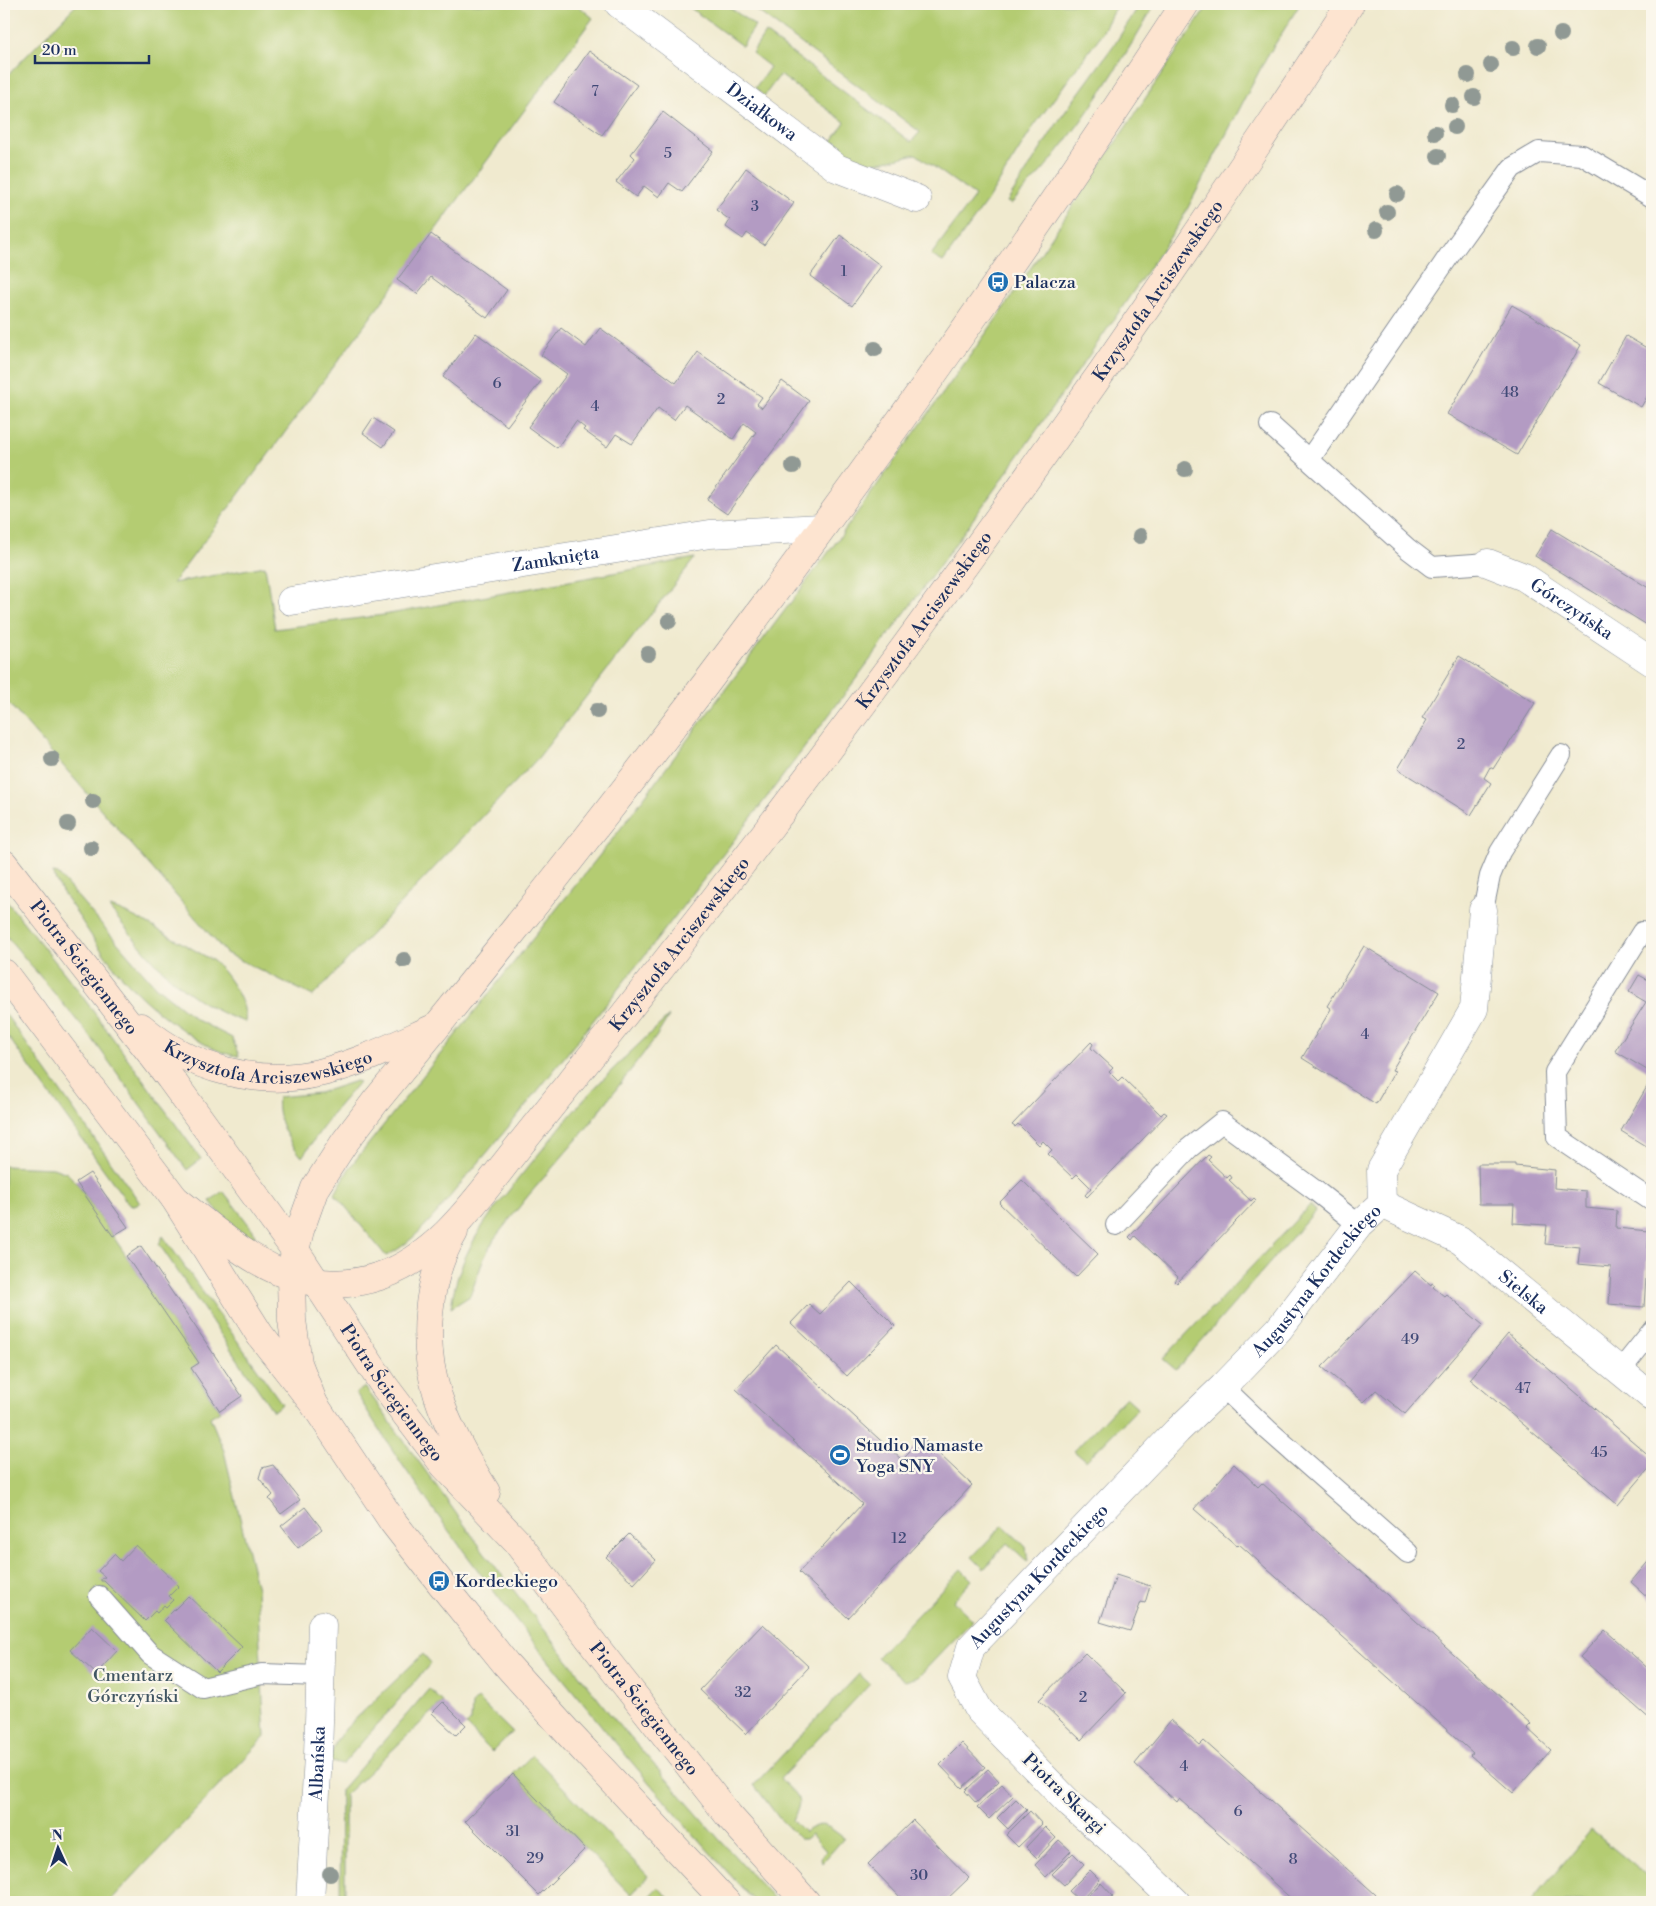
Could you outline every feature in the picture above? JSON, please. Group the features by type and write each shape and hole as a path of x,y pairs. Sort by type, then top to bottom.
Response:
{"main road":[{"name":"Krzysztofa Arciszewskiego","path":"295,1250 315,1188 344,1143 602,821 778,588 883,444 1068,181 1185,4"},
{"name":"Krzysztofa Arciszewskiego","path":"175,1199 253,1259 303,1280 346,1283 378,1277 403,1268 422,1255 465,1213 688,935 893,664 1082,400 1349,8"},
{"name":"Piotra Ściegiennego","path":"4,864 170,1078 295,1250 303,1280 444,1464 517,1542 595,1646 729,1816 806,1902"},
{"path":"4,973 175,1199 260,1336 314,1404 393,1522 506,1664 726,1902"},
{"name":"Krzysztofa Arciszewskiego","path":"109,1000 145,1031 181,1055 238,1075 271,1078 306,1076 338,1068 436,1027"},
{"name":"Krzysztofa Arciszewskiego","path":"465,1213 445,1246 436,1275 429,1315 429,1355 438,1395 462,1452 517,1542"},
{"path":"303,1280 292,1320 298,1363 314,1404"}],"street":[{"name":"Działkowa","path":"618,4 837,168 917,199"},
{"name":"Zamknięta","path":"291,601 710,534 821,528"},
{"name":"Górczyńska","path":"1488,563 1524,577 1652,662"},
{"name":"Augustyna Kordeckiego","path":"962,1678 971,1647 1177,1431 1279,1329 1359,1225 1382,1204 1381,1170 1474,1009 1483,910"},
{"name":"Sielska","path":"1382,1204 1460,1240 1652,1398"},
{"name":"Albańska","path":"310,1902 318,1755 322,1625"},
{"name":"Piotra Skargi","path":"962,1678 979,1710 1071,1805 1114,1842 1176,1902"}],"lane":[{"path":"1309,460 1451,253 1512,168 1539,152 1582,155 1652,197"},
{"path":"1270,425 1407,548 1432,567 1488,563"},
{"name":"Augustyna Kordeckiego","path":"1483,910 1490,876 1500,852 1561,755"},
{"path":"1642,932 1555,1072 1557,1137 1652,1201"},
{"path":"1116,1224 1188,1149 1222,1122 1359,1225"},
{"path":"1620,1371 1652,1331"},
{"path":"1223,1387 1268,1430 1408,1553"},
{"path":"99,1596 150,1654 203,1688 262,1674 320,1676"}],"green space":[{"path":"77,4 576,4 593,18 173,583 265,566 275,629 384,615 695,558 538,758 313,996 226,953 4,698 4,79"},
{"path":"685,4 725,4 755,26 742,46"},
{"path":"748,4 1117,4 1101,35 1034,126 987,201 943,262 931,255 975,196 916,154 870,163 863,163 846,156 830,144 845,122 780,75 764,96 755,88 770,67 752,53 765,33 911,142 920,132"},
{"path":"1140,4 1155,4 1094,103 1042,171 1011,204 1007,202 1060,119 1116,42"},
{"path":"1209,4 1300,4 1264,62 1182,219 1094,349 950,552 726,850 650,949 491,1148 428,1223 408,1242 386,1256 335,1194 350,1167 615,836 834,545 997,318"},
{"path":"53,873 58,874 155,986 197,1020 232,1038 239,1056 219,1051 199,1041 168,1020 138,993 100,949 63,893"},
{"path":"4,898 74,985 201,1159 187,1170 94,1041 4,933"},
{"path":"110,907 143,921 212,960 235,988 243,1007 245,1022 223,1013 185,990 154,961"},
{"path":"4,1012 140,1203 130,1206 4,1031"},
{"path":"669,1016 656,1037 585,1130 494,1239 484,1258 470,1296 451,1308 455,1286 470,1247 493,1211 587,1096"},
{"path":"356,1081 359,1082 335,1110 302,1157 292,1144 281,1122 278,1097 319,1093"},
{"name":"Cmentarz Górczyński","path":"4,1166 53,1168 67,1173 76,1182 199,1363 191,1369 220,1411 210,1417 224,1451 257,1589 265,1737 109,1902 4,1902"},
{"path":"223,1191 253,1230 255,1237 252,1241 238,1236 210,1201"},
{"path":"1310,1205 1316,1210 1176,1370 1163,1359 1211,1308 1213,1309 1218,1304"},
{"path":"163,1236 282,1404 273,1411 159,1244"},
{"path":"365,1387 484,1552 609,1713 718,1838 777,1902 755,1902 607,1733 533,1641 479,1572 379,1430 356,1393"},
{"path":"1126,1397 1138,1408 1086,1461 1074,1451"},
{"path":"1003,1525 1026,1547 1028,1562 1007,1543 984,1569 972,1557"},
{"path":"961,1569 972,1580 953,1601 973,1620 918,1677 905,1681 877,1657"},
{"path":"423,1654 431,1663 342,1765 328,1761 343,1731"},
{"path":"859,1674 870,1684 780,1779 797,1797 798,1807 792,1820 804,1832 820,1825 828,1827 844,1838 822,1863 821,1858 826,1851 811,1834 805,1839 800,1839 779,1818 754,1785"},
{"path":"429,1689 443,1702 345,1795 345,1902 340,1902 341,1790"},
{"path":"478,1699 512,1732 492,1752 466,1725 471,1721 472,1705"},
{"path":"532,1755 648,1876 631,1895 513,1774"},
{"path":"1591,1830 1652,1880 1652,1902 1531,1902"},
{"path":"658,1887 673,1902 644,1902"}],"building":[{"path":"589,51 637,85 602,135 554,102"},
{"path":"663,112 713,151 682,192 669,183 659,197 644,186 636,197 616,182 635,158 631,154"},
{"path":"746,168 794,203 764,245 747,233 743,239 726,227 730,220 716,210"},
{"path":"431,234 507,290 487,318 431,277 417,294 397,280"},
{"path":"840,235 881,266 852,306 810,276"},
{"path":"1512,305 1581,345 1517,455 1447,414"},
{"path":"561,328 586,347 600,328 676,383 698,352 762,397 757,404 762,408 782,381 809,401 727,514 707,500 756,432 744,423 733,439 685,405 674,420 658,408 632,444 616,434 607,447 583,430 585,428 576,421 557,448 528,427 567,374 541,355"},
{"path":"476,333 541,381 507,426 443,377"},
{"path":"1626,336 1652,351 1652,388 1641,407 1599,383"},
{"path":"373,418 394,432 383,447 363,433"},
{"path":"1552,529 1652,590 1652,628 1535,556"},
{"path":"1459,656 1535,703 1493,769 1490,767 1484,778 1491,783 1471,815 1398,769 1427,720 1422,718"},
{"path":"1364,946 1439,992 1392,1070 1395,1071 1376,1104 1302,1058 1331,1009 1327,1006"},
{"path":"1639,975 1652,982 1652,1073 1615,1051 1646,1002 1629,992"},
{"path":"1091,1042 1093,1044 1091,1048 1113,1068 1109,1072 1118,1081 1122,1077 1161,1115 1164,1112 1167,1114 1087,1197 1085,1195 1091,1188 1077,1174 1073,1178 1048,1154 1052,1150 1043,1141 1039,1145 1018,1124 1015,1127 1012,1125"},
{"path":"1648,1085 1652,1088 1652,1150 1621,1131"},
{"path":"1208,1155 1211,1157 1208,1160 1227,1178 1230,1175 1232,1178 1229,1180 1251,1201 1254,1198 1256,1200 1177,1283 1175,1281 1178,1277 1135,1236 1132,1240 1129,1237"},
{"path":"1478,1164 1515,1164 1515,1166 1555,1170 1554,1188 1586,1191 1586,1208 1617,1211 1616,1228 1649,1231 1644,1307 1609,1304 1611,1267 1578,1264 1580,1247 1545,1244 1547,1225 1513,1223 1514,1204 1479,1204"},
{"path":"90,1173 128,1227 113,1236 76,1182"},
{"path":"1022,1180 1098,1254 1076,1277 999,1203"},
{"path":"141,1246 242,1396 220,1411 191,1368 199,1363 126,1256"},
{"path":"1415,1271 1431,1285 1432,1283 1435,1285 1433,1287 1444,1296 1446,1294 1483,1325 1405,1414 1376,1390 1364,1402 1322,1367"},
{"path":"851,1282 895,1326 847,1376 791,1323 809,1304 820,1314"},
{"path":"1508,1334 1652,1458 1652,1465 1618,1505 1470,1379"},
{"path":"776,1345 902,1460 923,1439 972,1485 848,1618 799,1572 862,1504 736,1389"},
{"path":"1234,1464 1258,1487 1262,1483 1531,1724 1527,1728 1551,1750 1513,1793 1470,1755 1473,1753 1239,1544 1237,1546 1194,1509"},
{"path":"273,1465 300,1500 281,1514 269,1499 273,1495 259,1478 262,1468"},
{"path":"305,1507 322,1529 298,1548 281,1526"},
{"path":"629,1534 656,1560 634,1584 606,1557"},
{"path":"136,1545 179,1586 169,1596 173,1600 166,1607 164,1605 157,1613 155,1611 145,1621 104,1581 101,1581 105,1577 98,1571 114,1554 121,1561"},
{"path":"1652,1557 1652,1601 1631,1582"},
{"path":"1116,1575 1150,1586 1145,1603 1141,1602 1130,1631 1100,1622"},
{"path":"188,1596 242,1647 217,1672 164,1620"},
{"path":"763,1624 809,1667 746,1734 700,1690"},
{"path":"92,1627 117,1651 96,1674 70,1650"},
{"path":"1605,1630 1652,1672 1652,1721 1580,1657"},
{"path":"1085,1653 1126,1693 1081,1740 1039,1700"},
{"path":"443,1702 466,1725 456,1735 432,1713"},
{"path":"1171,1720 1200,1745 1204,1741 1384,1902 1295,1902 1179,1799 1177,1802 1135,1764"},
{"path":"962,1743 985,1767 962,1788 940,1765"},
{"path":"988,1769 999,1781 976,1803 965,1791"},
{"path":"513,1774 585,1849 539,1895 465,1821"},
{"path":"1002,1784 1013,1796 989,1819 977,1807"},
{"path":"1016,1799 1027,1810 1008,1829 997,1818"},
{"path":"1030,1811 1042,1824 1018,1847 1006,1835"},
{"path":"913,1820 969,1878 944,1902 905,1902 868,1864"},
{"path":"1045,1827 1056,1838 1037,1858 1026,1847"},
{"path":"1059,1840 1071,1851 1046,1877 1035,1865"},
{"path":"1073,1853 1084,1864 1064,1885 1052,1874"},
{"path":"1090,1870 1100,1880 1080,1901 1069,1891"},
{"path":"1101,1883 1113,1896 1106,1902 1081,1902"}],"place":[{"name":"Palacza","path":"998,282"},
{"name":"Studio Namaste Yoga SNY","path":"840,1455"},
{"name":"Kordeckiego","path":"439,1581"}]}
